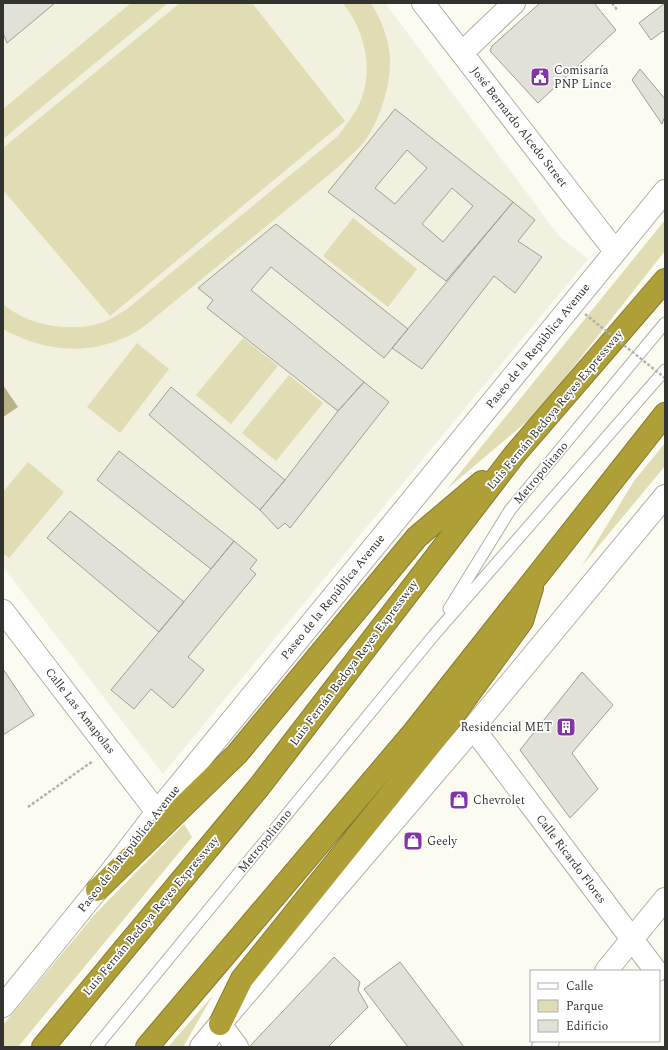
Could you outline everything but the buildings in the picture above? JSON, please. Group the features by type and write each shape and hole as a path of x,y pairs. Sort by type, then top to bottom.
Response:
{"highway":[{"name":"Luis Fernán Bedoya Reyes Expressway","path":"43,1047 259,787 515,454 665,280"},
{"path":"147,1047 413,733 665,414"},
{"path":"97,890 237,754 417,537 515,454"},
{"path":"220,1024 242,979 447,724 522,621 535,578"}],"main road":[{"name":"José Bernardo Alcedo Street","path":"423,3 615,251"},
{"path":"462,53 514,3"},
{"name":"Paseo de la República Avenue","path":"3,1006 97,890 157,812 665,191"},
{"path":"202,1047 473,728 665,496"},
{"name":"Calle Las Amapolas","path":"3,611 157,812"},
{"name":"Calle Ricardo Flores","path":"473,728 655,970"},
{"path":"607,970 665,899"},
{"path":"220,1024 236,1047"}],"lane":[{"name":"Metropolitano","path":"434,635 510,510 665,323"},
{"name":"Metropolitano","path":"96,1047 434,635 665,370"}],"path":[{"path":"612,3 618,11"},
{"path":"585,314 665,378"},
{"path":"28,807 110,750"}],"shaded area":[{"path":"3,3 385,3 559,236 588,259 163,774 3,567"},
{"path":"3,385 18,407 3,417"}],"green space":[{"path":"131,3 168,3 3,139 3,109"},
{"path":"180,3 252,3 345,121 110,316 3,190 3,148"},
{"path":"343,3 371,3 384,29 390,58 389,79 380,113 370,133 355,152 136,332 109,344 78,349 47,346 32,342 3,329 3,304 23,317 46,325 58,327 82,327 94,325 115,316 127,309 338,136 351,119 359,105 367,75 365,49 361,37"},
{"path":"353,218 417,269 388,307 323,256"},
{"path":"665,220 665,251 537,413 447,489"},
{"path":"243,338 278,366 231,424 196,395"},
{"path":"137,343 169,369 120,433 87,407"},
{"path":"289,375 323,403 276,461 242,433"},
{"path":"665,443 665,466 582,566 634,481"},
{"path":"28,462 64,492 9,558 3,553 3,492"},
{"path":"184,824 192,837 18,1047 3,1047 3,1025 95,914"},
{"path":"213,995 183,1047 168,1047"}],"place":[{"name":"Comisaría PNP Lince","path":"540,77"},
{"name":"Residencial MET","path":"566,727"},
{"name":"Chevrolet","path":"459,800"},
{"name":"Geely","path":"413,841"}]}
